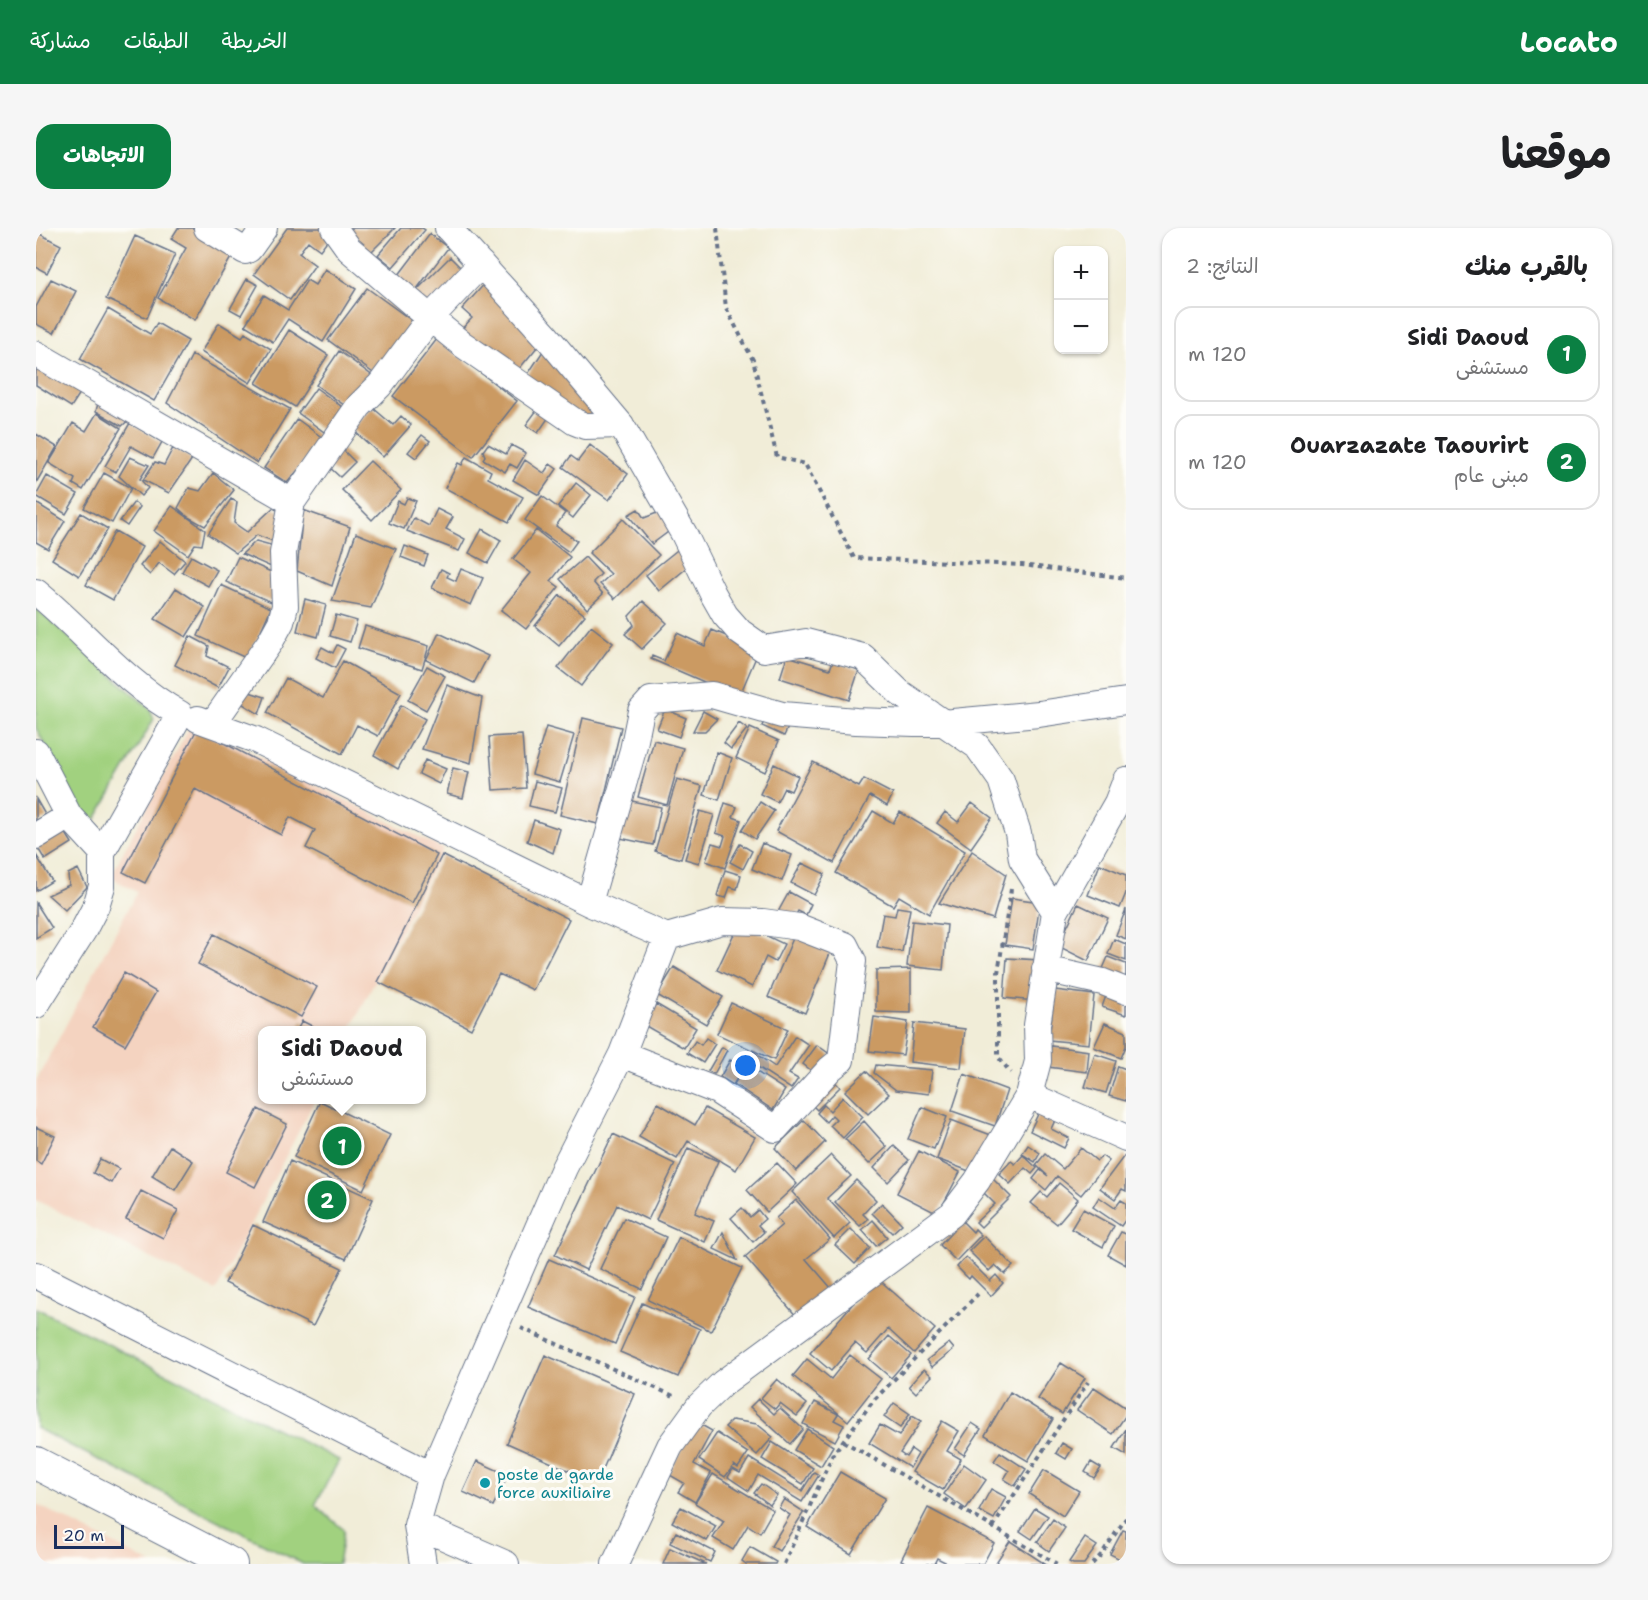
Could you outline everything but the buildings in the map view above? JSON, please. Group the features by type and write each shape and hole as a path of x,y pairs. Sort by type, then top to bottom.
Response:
{"main road":[{"path":"36,1464 231,1564"}],"street":[{"path":"207,228 245,251 249,249 264,228"},
{"path":"334,228 349,249 429,318 462,344 575,422 585,426 621,425"},
{"path":"448,228 547,337 621,425 684,534 721,608 740,632 764,649 806,642 863,657 900,693 977,746 1001,780 1018,833 1022,858 1054,912"},
{"path":"213,723 270,642 281,622 285,606 283,553 292,502 358,406 380,385 429,318 480,264"},
{"path":"36,354 292,502"},
{"path":"36,592 131,679 164,705 180,714 213,723 256,740 589,903 667,937 722,921 763,922 799,927 845,945 853,961 841,1060 775,1129 717,1091 622,1054"},
{"path":"589,903 633,750 641,711 651,700 712,695 782,715 856,721 942,723 1039,714 1126,701"},
{"path":"36,1005 83,931 96,906 102,886 102,852 180,714"},
{"path":"36,752 69,816 102,852"},
{"path":"615,1564 670,1446 699,1407 723,1383 952,1214 977,1181 1029,1095 1038,1061 1037,1025 1054,912 1118,803 1126,780"},
{"path":"36,836 69,816"},
{"path":"423,1564 417,1525 431,1475 564,1168 622,1054 667,937"},
{"path":"1045,969 1103,982 1126,991"},
{"path":"1029,1095 1126,1138"},
{"path":"36,1275 431,1475"},
{"path":"417,1525 467,1556 506,1564"}],"path":[{"path":"717,228 726,308 753,360 777,457 805,464 854,558 1022,565 1126,578"},
{"path":"1022,858 1011,889 998,973 998,1057 1029,1095"},
{"path":"784,1564 833,1454 874,1401 978,1294"},
{"path":"498,1318 699,1407"},
{"path":"993,1527 1088,1383"},
{"path":"843,1441 1057,1564"},
{"path":"1092,1564 1125,1521"}],"shaded area":[{"path":"192,723 443,849 352,1026 258,1026 258,1104 313,1104 216,1291 36,1200 36,1081 137,892 110,877"},
{"path":"36,1504 152,1564 36,1564"}],"green space":[{"path":"36,608 150,709 154,719 96,819 82,816 36,728"},
{"path":"36,1308 339,1460 315,1505 344,1530 338,1564 303,1564 36,1428"}],"place":[{"name":"Sidi Daoud","path":"342,1146"},
{"name":"Ouarzazate Taourirt","path":"327,1200"},
{"name":"poste de garde force auxiliaire","path":"485,1483"}]}
